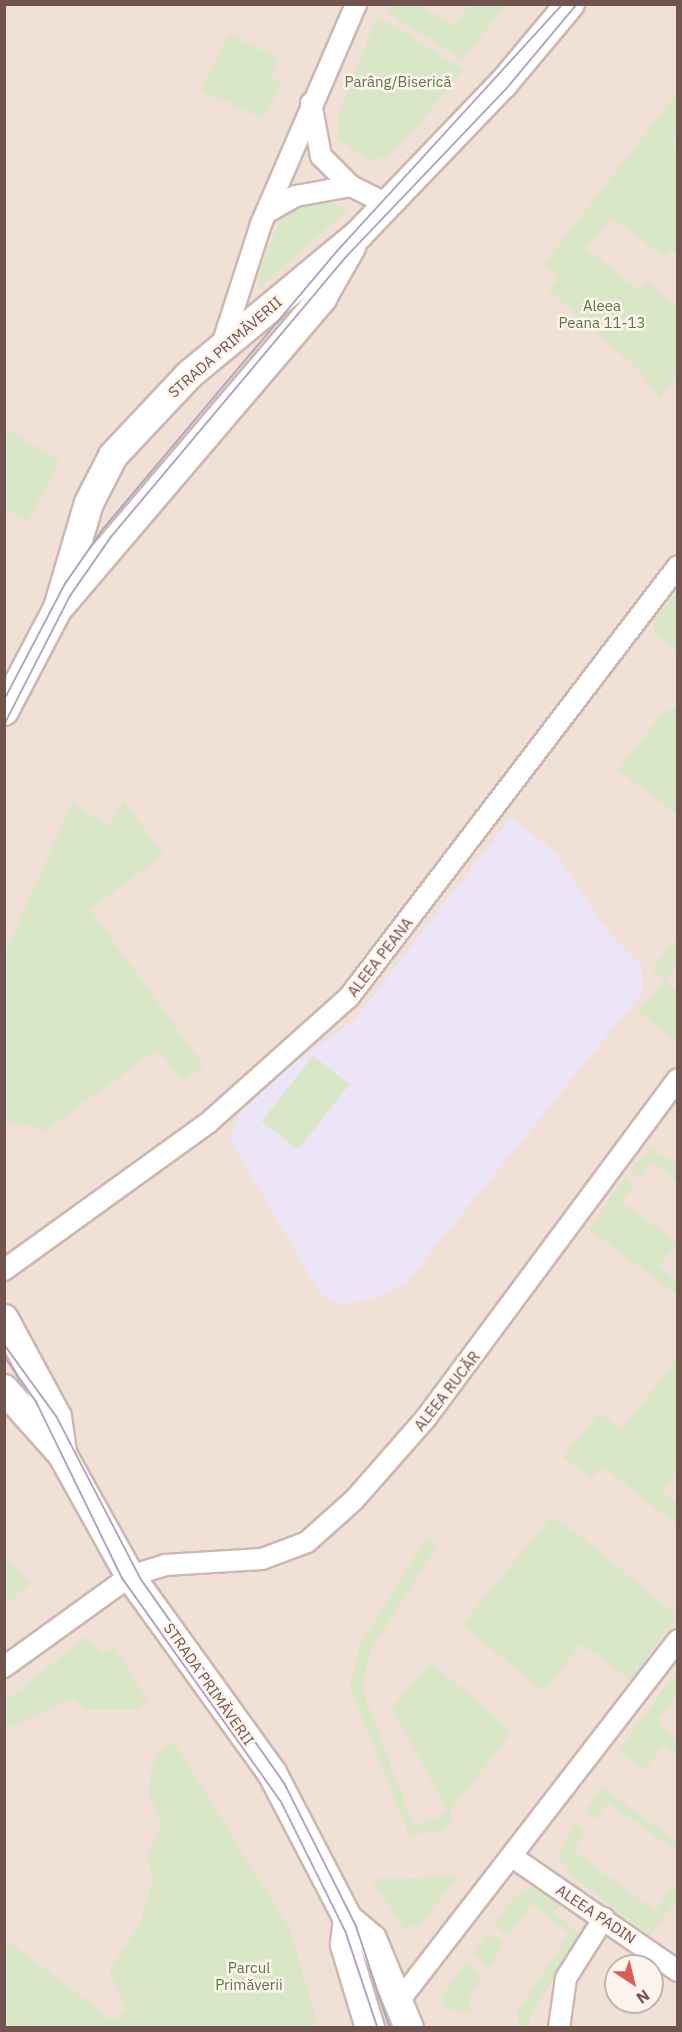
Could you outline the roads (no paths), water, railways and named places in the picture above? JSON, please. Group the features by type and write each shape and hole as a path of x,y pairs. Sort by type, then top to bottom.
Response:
{"main road":[{"name":"STRADA PRIMĂVERII","path":"4,711 58,608 100,477 133,432 221,348 358,235 503,84 570,4"},
{"name":"STRADA PRIMĂVERII","path":"58,608 322,298 358,235"},
{"name":"STRADA PRIMĂVERII","path":"4,1319 57,1417 62,1454"},
{"name":"STRADA PRIMĂVERII","path":"4,1389 62,1454 130,1576 272,1773 348,1919 372,1939 410,2028"},
{"path":"348,1919 345,1945 370,2028"}],"street":[{"path":"221,348 266,213 311,103 356,4"},
{"path":"311,103 321,156 351,186 387,204"},
{"path":"266,213 296,196 351,186"},
{"name":"ALEEA PEANA","path":"4,1270 208,1123 349,997 678,566"},
{"name":"ALEEA RUCĂR","path":"4,1667 130,1576 165,1565 287,1553 354,1500 475,1356 678,1079"},
{"path":"399,2001 514,1858 678,1640"},
{"name":"ALEEA PADIN","path":"514,1858 678,1971"},
{"path":"559,2028 566,1978 604,1918"}],"tram line":[{"path":"4,700 65,584 103,529 340,248 563,4"},
{"path":"4,725 70,596 111,537 346,257 507,88 577,4"},
{"path":"4,1344 57,1417 141,1579 285,1784 356,1925 390,2028"},
{"path":"4,1356 36,1401 123,1579 281,1801 346,1932 378,2028"}],"park label":[{"name":"Parâng/Biserică","path":"398,82"},
{"name":"Aleea Peana 11-13","path":"602,314"},
{"name":"Parcul Primăverii","path":"249,1976"}]}
